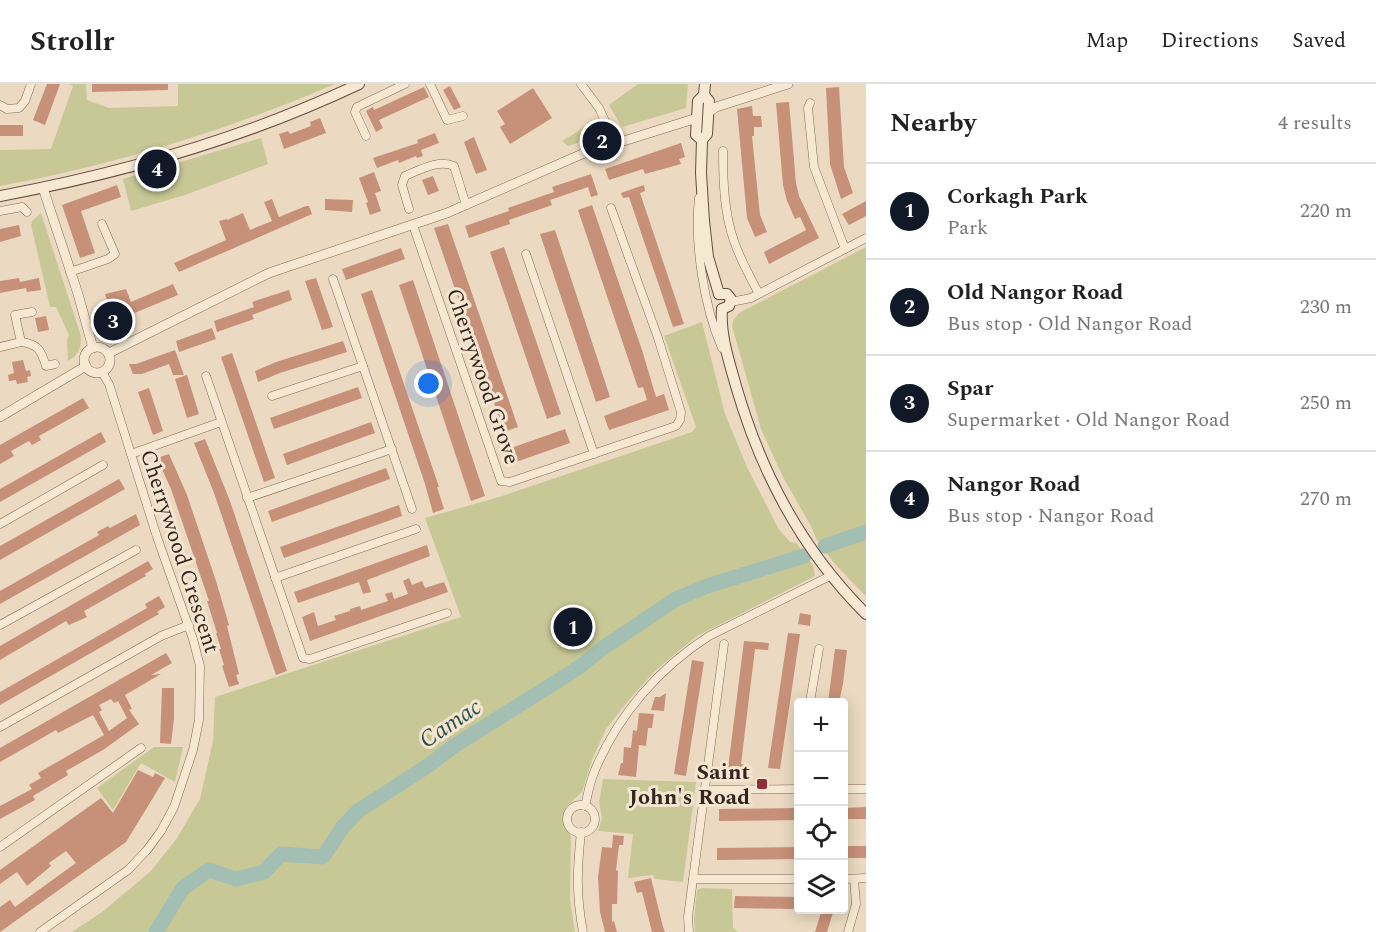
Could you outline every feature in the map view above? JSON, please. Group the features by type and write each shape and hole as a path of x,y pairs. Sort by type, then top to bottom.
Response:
{"main road":[{"path":"0,196 43,188 131,166 237,133 322,101 359,84"},
{"path":"704,89 709,99 707,134 702,140 701,173 704,221 708,258 719,294"},
{"path":"702,140 696,135 698,101 704,89"},
{"path":"719,294 727,294 731,302 728,308 722,309 714,303 719,294"},
{"path":"722,309 722,328 730,366 749,430 768,476 783,506 830,576 866,614"}],"street":[{"path":"0,105 7,109 19,108 25,101 31,84"},
{"path":"366,136 355,112 357,107 405,84"},
{"path":"430,84 447,120 463,116"},
{"path":"582,84 599,108 615,143"},
{"path":"708,112 716,107 788,84"},
{"path":"810,103 808,108 814,167 845,249"},
{"path":"109,353 269,273 413,225 466,205 552,166 615,143 697,118"},
{"path":"723,151 725,195 733,238 758,292"},
{"path":"409,209 402,185 405,176 446,162 454,166 466,205"},
{"path":"701,173 698,210 703,275 712,325 730,366"},
{"path":"43,188 93,348"},
{"path":"0,211 22,207 27,212"},
{"name":"Cherrywood Grove","path":"413,225 501,481 510,482 676,426 680,420 681,412 658,338 611,208"},
{"path":"70,272 108,259 115,254 102,224"},
{"path":"731,302 751,298 758,292 866,238"},
{"path":"526,254 594,454"},
{"path":"333,279 412,509"},
{"path":"21,342 15,315 32,312"},
{"path":"0,347 21,342 32,343 39,349 46,366 55,364"},
{"path":"101,347 109,353 110,363 102,372 94,372 86,366 85,356 93,348 101,347"},
{"path":"0,417 86,366"},
{"path":"273,396 363,366"},
{"name":"Cherrywood Crescent","path":"40,932 128,870 147,850 174,807 193,750 199,720 200,666 189,625 157,537 109,384 102,372"},
{"path":"206,376 303,657 310,659 447,613"},
{"path":"130,454 221,422"},
{"path":"247,498 392,449"},
{"path":"0,524 103,465"},
{"path":"275,578 416,529"},
{"path":"0,625 136,550"},
{"path":"585,806 594,772 624,715 667,669 709,636 830,576"},
{"path":"0,727 161,636 189,625"},
{"path":"689,932 688,917 724,644"},
{"path":"811,698 819,649"},
{"path":"0,847 141,748"},
{"path":"705,790 794,789"},
{"path":"848,789 866,789"},
{"path":"576,806 585,806 594,814 594,823 589,830 581,832 571,828 568,816 576,806"},
{"path":"581,832 576,869 583,932"},
{"path":"693,879 794,879"},
{"path":"848,879 866,879"},
{"path":"848,932 855,904 854,879"}],"green space":[{"path":"68,84 86,84 87,100 109,108 178,106 178,84 335,84 212,131 128,157 0,186 0,150 51,149 73,86"},
{"path":"638,84 688,84 686,108 622,127 609,105"},
{"path":"590,124 597,134 595,137 568,146 562,141"},
{"path":"261,138 268,164 185,195 131,211 123,179"},
{"path":"41,213 81,336 79,351 68,361 67,340 69,335 56,307 50,307 31,225"},
{"path":"866,247 866,596 820,545 783,477 761,429 732,326 739,313"},
{"path":"702,322 725,414 747,467 778,528 790,542 796,543 813,565 815,576 697,636 656,670 606,729 592,760 582,792 566,807 567,827 571,837 570,900 575,932 72,932 102,912 151,871 177,838 200,799 213,741 215,697 461,617 425,518 499,497 692,432 696,427 664,336"},
{"path":"154,747 183,747 175,782 141,763 113,810 97,788"},
{"path":"603,779 696,782 683,882 655,879 653,875 628,878 633,834 598,831 602,818 599,802"},
{"path":"702,888 732,889 733,928 738,932 695,932 697,890"}],"building":[{"path":"47,84 60,84 45,125 33,120"},
{"path":"92,84 168,84 168,90 92,92"},
{"path":"450,86 461,107 454,110 443,90"},
{"path":"424,87 429,97 379,120 383,128 376,132 366,111 373,107 374,110"},
{"path":"839,87 844,167 853,193 841,199 830,164 826,88"},
{"path":"533,88 552,118 510,144 500,127 505,124 497,111"},
{"path":"789,102 796,183 799,196 819,238 769,264 764,252 806,230 800,217 795,219 783,185 776,103"},
{"path":"752,106 753,116 761,116 762,127 754,127 754,136 752,136 760,215 767,232 755,237 747,218 737,109"},
{"path":"320,118 326,133 284,149 279,134 288,131 290,134 311,126 310,122"},
{"path":"0,125 23,125 23,136 0,136"},
{"path":"435,133 439,143 421,150 423,156 417,158 416,156 399,163 398,160 377,168 373,158 418,143 417,140"},
{"path":"474,137 487,170 476,174 464,142"},
{"path":"681,143 685,157 679,159 681,164 645,174 643,169 609,180 605,169"},
{"path":"374,172 381,191 375,193 381,211 370,215 359,178"},
{"path":"591,174 598,195 591,197 588,187 550,200 552,205 509,220 510,224 469,238 465,226 509,211 508,208 554,192 552,187"},
{"path":"433,176 439,191 428,195 422,180"},
{"path":"117,185 121,197 81,211 95,253 80,258 62,205"},
{"path":"644,185 645,191 640,193 684,324 673,327 629,197 623,198 621,193"},
{"path":"272,199 279,217 306,206 309,206 312,214 179,272 174,263 226,240 219,221 243,213 250,230 272,221 264,202"},
{"path":"325,199 353,200 352,212 325,210"},
{"path":"866,201 866,216 849,225 842,214"},
{"path":"592,205 656,397 664,394 669,410 609,430 604,416 647,400 643,387 638,388 578,210"},
{"path":"448,224 518,427 504,432 434,228"},
{"path":"19,225 21,236 0,242 0,229"},
{"path":"555,230 610,397 596,402 540,234"},
{"path":"504,247 561,414 547,419 490,252"},
{"path":"401,248 405,259 346,280 342,269"},
{"path":"19,278 20,282 39,278 41,290 27,292 26,288 0,293 0,281"},
{"path":"316,278 333,327 322,330 305,281"},
{"path":"413,280 485,496 471,501 399,285"},
{"path":"173,284 178,295 115,321 116,323 109,326 106,324 102,315 107,313 102,302 107,300 105,294 126,289 131,302"},
{"path":"289,290 292,300 252,315 254,319 217,332 214,321 254,307 252,302"},
{"path":"372,290 439,487 437,487 444,509 433,513 361,294"},
{"path":"46,316 49,330 38,332 35,318"},
{"path":"212,328 216,339 179,352 176,341"},
{"path":"343,341 347,352 258,382 255,371"},
{"path":"175,350 184,375 173,375 169,364 142,374 133,374 129,364 136,364"},
{"path":"232,353 275,478 264,482 221,357"},
{"path":"23,360 26,371 30,370 31,376 27,377 28,382 17,384 16,380 9,381 8,375 14,373 12,362"},
{"path":"187,375 199,414 187,418 175,379"},
{"path":"358,387 362,398 274,429 270,418"},
{"path":"149,388 163,431 153,435 138,392"},
{"path":"83,398 89,408 39,436 41,440 32,445 29,441 11,451 14,456 0,464 0,445"},
{"path":"371,422 375,433 287,465 283,454"},
{"path":"565,429 570,443 516,462 511,448"},
{"path":"101,432 106,442 0,502 0,489"},
{"path":"205,439 230,501 287,671 276,675 214,493 194,443"},
{"path":"169,454 187,495 229,625 227,626 239,674 236,675 239,684 229,687 222,666 224,665 219,649 221,649 207,601 209,601 171,489 157,458"},
{"path":"386,468 390,479 272,522 268,511"},
{"path":"119,479 125,489 0,560 0,546"},
{"path":"399,505 402,516 284,558 280,547"},
{"path":"136,514 140,525 0,604 0,591 99,535 97,532 108,526 110,528"},
{"path":"427,545 430,556 367,580 371,592 363,594 359,582 298,603 294,592"},
{"path":"148,561 153,569 145,574 146,576 84,611 87,617 69,625 66,621 0,660 0,646"},
{"path":"409,578 412,585 422,581 425,588 444,582 448,592 310,641 302,617 314,612 318,626 336,620 334,616 350,611 350,609 360,606 361,610 388,601 385,594 392,592 394,599 408,594 403,581"},
{"path":"159,596 165,607 157,612 159,614 0,705 0,692 147,608 145,604"},
{"path":"800,613 811,615 810,626 798,624"},
{"path":"788,633 800,634 780,769 768,768"},
{"path":"744,641 769,643 768,650 755,649 741,764 747,765 746,772 740,771 739,777 727,776"},
{"path":"835,649 847,650 840,698 829,698"},
{"path":"166,653 172,663 151,675 161,674 125,695 132,709 129,710 139,724 103,750 66,771 68,775 33,796 35,800 0,819 0,806 32,789 29,785 41,778 38,773 104,735 93,715 58,733 56,730 0,762 0,748","holes":["111,699 114,703 118,701 127,718 109,731 99,712 102,710 99,705"]},
{"path":"692,660 704,662 686,776 674,774"},
{"path":"162,688 174,688 171,744 160,743"},
{"path":"666,693 664,711 651,710 655,697"},
{"path":"639,713 654,714 652,728 648,728 646,746 639,745 636,777 618,775 621,763 623,763 624,747 631,748 633,730 637,731"},
{"path":"138,770 153,777 155,773 165,778 126,842 0,932 0,907 10,900 15,907 76,863 66,851 49,863 51,866 27,886 17,872 0,884 0,870 101,798 113,813"},
{"path":"866,807 866,819 848,819 848,808"},
{"path":"794,808 794,820 719,821 719,809"},
{"path":"613,835 624,836 623,845 619,845 616,870 618,871 617,904 612,904 612,922 614,921 617,932 605,932 600,912 598,877 602,847 612,848"},
{"path":"848,846 866,846 866,858 848,858"},
{"path":"794,847 794,859 717,860 717,848"},
{"path":"651,878 665,932 652,932 642,892 637,893 634,882"},
{"path":"735,896 794,897 794,909 734,908"},
{"path":"820,914 832,914 827,932 815,932"}],"waterway":[{"name":"Camac","path":"825,546 866,532"},
{"name":"Camac","path":"156,932 183,888 209,870 236,879 264,872 281,854 323,857 342,828 358,811 454,746 578,668 603,648 676,599 707,586 804,556"}],"place":[{"name":"Old Nangor Road","path":"602,141"},
{"name":"Nangor Road","path":"157,169"},
{"name":"Spar","path":"113,321"},
{"name":"Corkagh Park","path":"573,627"},
{"name":"Saint John's Road","path":"762,784"}]}
